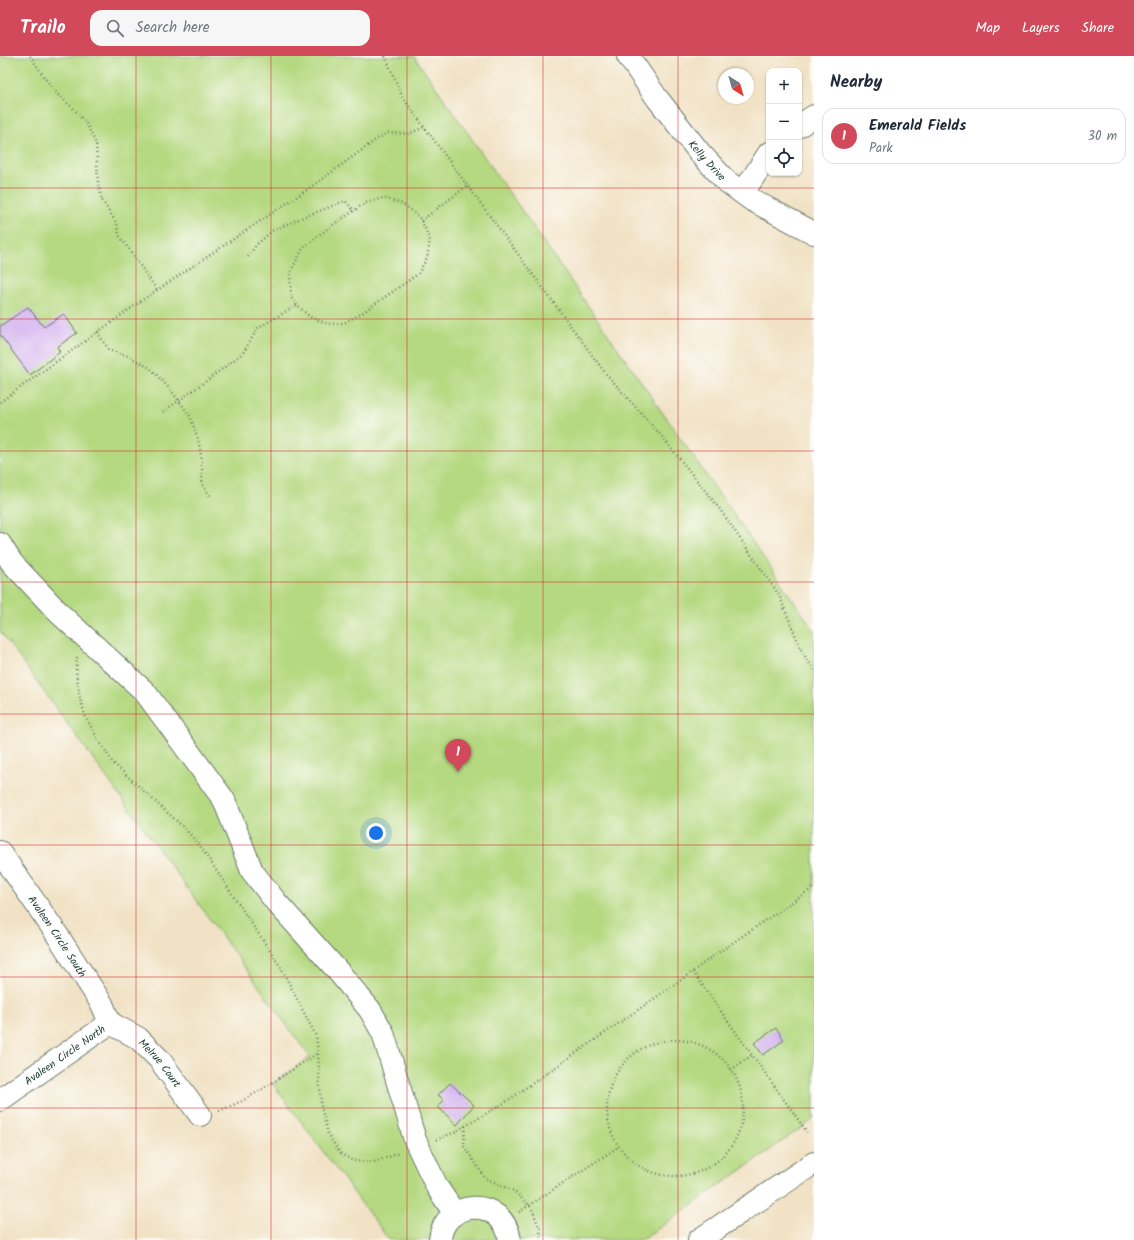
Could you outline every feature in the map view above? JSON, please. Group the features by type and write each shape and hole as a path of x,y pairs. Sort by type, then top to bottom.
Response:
{"street":[{"name":"Kelly Drive","path":"628,56 657,98 700,153 726,181 752,200 814,233"},
{"path":"802,124 814,116"},
{"path":"743,193 766,158"},
{"path":"0,544 12,563 60,614 145,692 224,800 252,871 276,902 337,970 370,1010 383,1033 415,1140 437,1187 455,1214"},
{"name":"Avaleen Circle South","path":"0,852 54,930 102,1004 110,1023"},
{"name":"Avaleen Circle North","path":"0,1100 110,1023"},
{"name":"Melrue Court","path":"110,1023 138,1038 159,1059 200,1115"},
{"path":"699,1240 814,1163"},
{"path":"440,1240 440,1235 445,1224 452,1216 462,1210 473,1207 485,1208 496,1214 507,1231"}],"path":[{"path":"30,56 57,94 74,109 87,125 96,144 98,182 102,200 117,224 119,235 157,290"},
{"path":"385,56 404,98 424,127 606,374 659,433 719,508 779,595 802,652 814,670"},
{"path":"0,402 157,290 314,185 377,139 388,133 409,134 424,127"},
{"path":"421,220 468,186"},
{"path":"383,198 403,204 421,220 430,241 427,258 418,274 362,313 344,323 328,324 310,317 291,297 290,273 303,248 327,229 365,203 383,198"},
{"path":"248,257 256,245 272,231 345,201 354,210"},
{"path":"163,412 243,353 258,328 297,305"},
{"path":"97,332 109,350 128,356 150,368 179,400 190,416 196,433 202,460 202,484 211,497"},
{"path":"81,633 78,639 76,672 80,699 86,718 113,763 182,826 198,843 280,966 316,1036 321,1106 328,1134 340,1153 353,1161 374,1162 418,1147 466,1126 504,1103 814,887"},
{"path":"693,972 807,1132"},
{"path":"667,1040 690,1041 712,1050 729,1066 731,1070 739,1086 743,1107 740,1128 730,1147 715,1163 695,1173 674,1176 660,1174 652,1172 633,1162 618,1147 608,1126 606,1102 612,1080 626,1060 645,1046 667,1040"},
{"path":"200,1115 215,1112 242,1101 318,1053"},
{"path":"731,1070 752,1055"},
{"path":"466,1126 464,1146 485,1178 514,1191 529,1205 540,1229 541,1240"},
{"path":"507,1231 529,1205 618,1147"}],"green space":[{"path":"0,56 414,56 814,630 814,914 812,916 814,919 814,1119 642,1240 389,1240 273,1084 310,1057 0,631"}],"building":[{"path":"28,307 44,327 64,314 77,333 57,347 60,352 30,375 0,335 0,326"},
{"path":"776,1028 784,1040 763,1055 754,1043"},
{"path":"450,1083 474,1105 457,1125 438,1107 444,1100 438,1095"}],"place":[{"name":"Emerald Fields","path":"458,772"}]}
